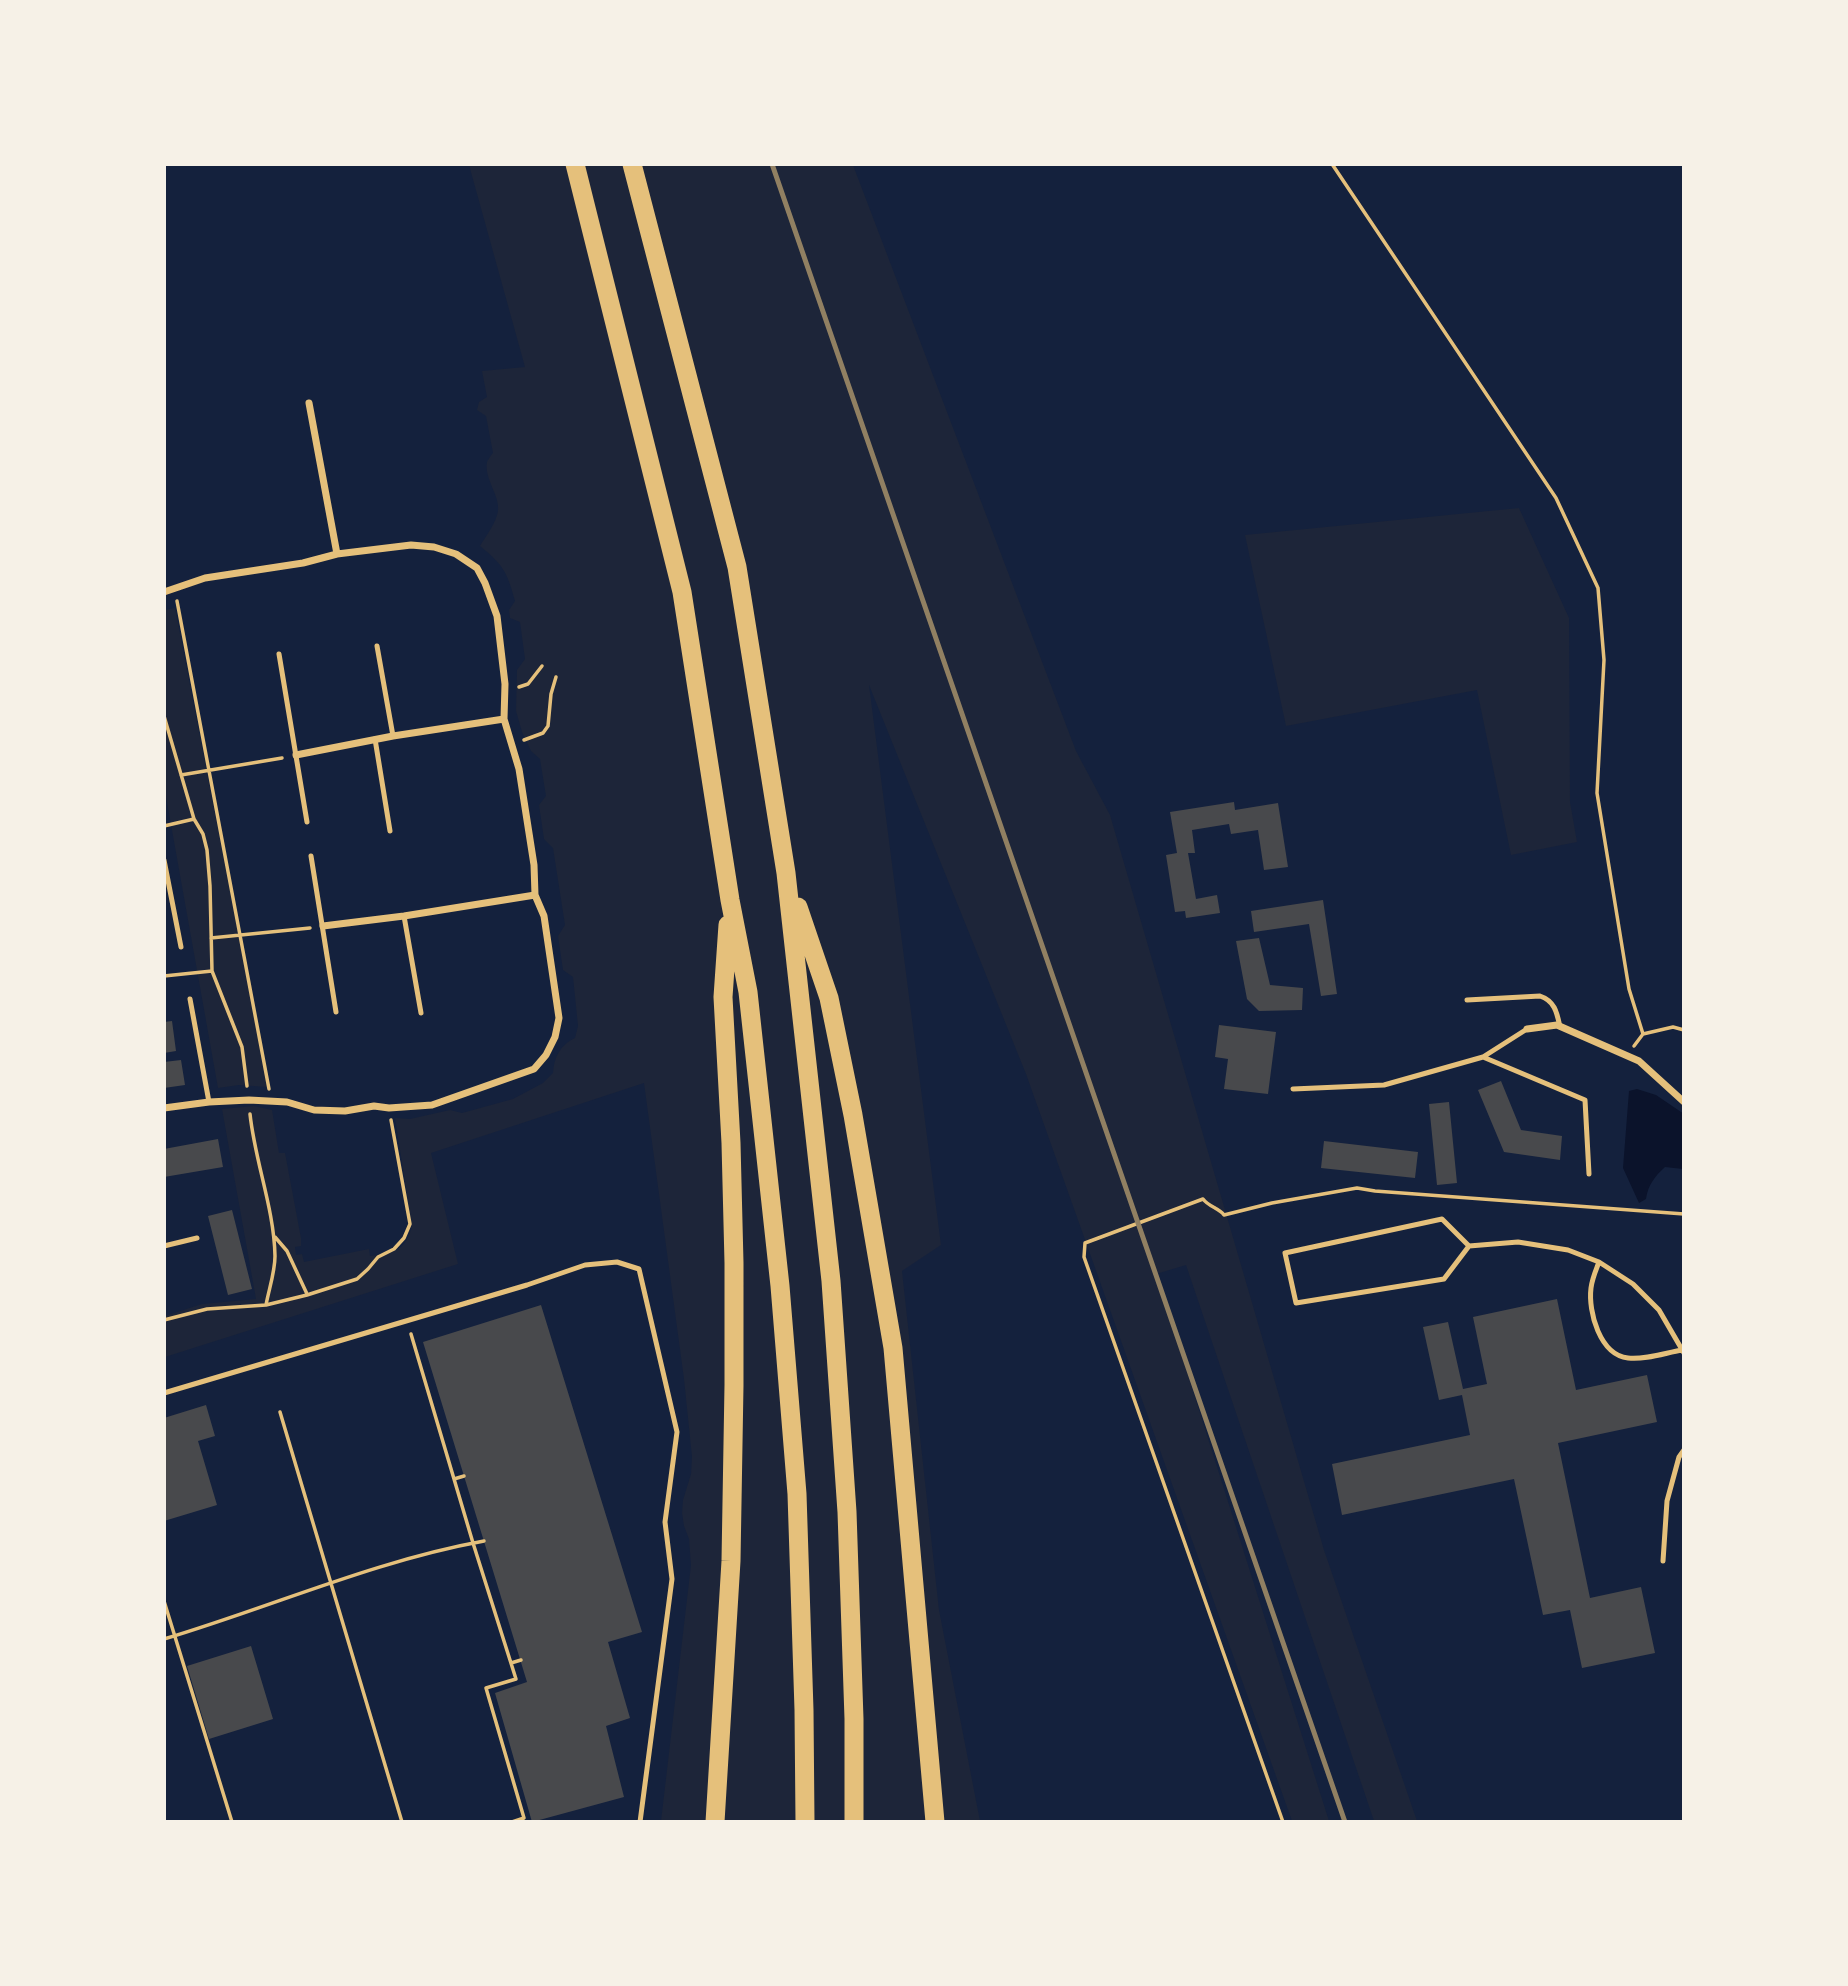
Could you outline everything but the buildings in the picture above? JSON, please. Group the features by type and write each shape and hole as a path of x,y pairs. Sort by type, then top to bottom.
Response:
{"highway":[{"path":"575,164 682,592 730,900 748,992 783,1328 797,1494 805,1822"},
{"path":"632,164 737,567 786,873 831,1281 847,1512 854,1719 854,1822"},
{"path":"786,873 829,998 853,1115 893,1348 935,1822"},
{"path":"715,1822 732,1520 733,1249 731,1143 723,997 730,900"}],"street":[{"path":"309,403 337,554"},
{"path":"164,592 205,578 303,563 337,554 411,545 434,547 456,554 477,568 498,616 505,687 504,719 519,769 534,865 535,895 544,916 559,1018 555,1037 546,1055 534,1069 432,1105 389,1108 374,1106 345,1111 314,1110 287,1102 249,1100 209,1101 164,1108"},
{"path":"296,755 375,739 504,719"},
{"path":"323,926 535,895"},
{"path":"1527,1029 1557,1026 1639,1062 1684,1102"}],"lane":[{"path":"377,646 393,736"},
{"path":"279,654 307,822"},
{"path":"375,739 390,831"},
{"path":"312,856 335,1012"},
{"path":"164,860 181,947"},
{"path":"404,916 421,1013"},
{"path":"1467,1000 1540,996 1548,999 1555,1008 1560,1027"},
{"path":"190,999 209,1101"},
{"path":"1293,1089 1384,1084 1483,1057 1527,1029"},
{"path":"1483,1057 1585,1100 1588,1174"},
{"path":"1469,1246 1442,1219 1285,1253 1296,1303 1444,1279 1469,1246 1518,1242 1568,1250 1599,1262 1633,1284 1658,1310 1683,1352 1627,1358 1614,1354 1605,1346 1597,1329 1590,1297 1599,1262"},
{"path":"164,1247 197,1238"},
{"path":"164,1393 527,1285 584,1265 617,1262 639,1269 677,1432 665,1522 672,1579 640,1822"},
{"path":"1663,1562 1667,1502 1679,1457 1684,1450"}],"path":[{"path":"1332,164 1556,498 1598,588 1604,660 1597,793 1629,989 1643,1034"},
{"path":"175,589 271,1101"},
{"path":"505,687 528,684 542,666"},
{"path":"512,744 543,733 548,726 551,694 556,677"},
{"path":"164,716 194,819 207,850 212,971 242,1046 253,1143 274,1236 275,1259 266,1305"},
{"path":"181,775 296,755"},
{"path":"164,826 194,819"},
{"path":"211,938 323,926"},
{"path":"164,976 212,971"},
{"path":"1626,1056 1643,1034 1673,1027 1684,1030"},
{"path":"164,1320 207,1309 266,1305 307,1295 357,1279 377,1257 394,1250 404,1238 410,1224 389,1108"},
{"path":"1283,1822 1084,1257 1086,1243 1203,1199 1224,1215 1272,1203 1357,1188 1684,1214"},
{"path":"274,1236 287,1251 307,1295"},
{"path":"407,1321 516,1679 486,1688 524,1818 512,1822"},
{"path":"280,1412 402,1822"},
{"path":"454,1479 464,1476"},
{"path":"164,1639 332,1582 443,1549 484,1541"},
{"path":"164,1601 232,1822"},
{"path":"511,1663 521,1660"},
{"path":"500,1735 506,1732"},
{"path":"518,1796 524,1794"},
{"path":"523,1815 530,1813"}],"shaded area":[{"path":"469,165 853,165 1076,751 1110,815 1324,1550 1417,1821 1374,1821 1186,1265 1156,1274 1329,1821 1292,1821 1026,1074 869,685 941,1245 902,1271 939,1610 980,1821 661,1821 691,1565 689,1539 682,1513 692,1457 644,1083 431,1153 458,1264 165,1357 165,1316 202,1304 256,1299 222,1109 254,1106 272,1110 279,1153 285,1153 301,1238 301,1246 295,1247 296,1255 302,1254 304,1262 369,1249 370,1256 386,1254 402,1246 412,1226 395,1118 410,1119 450,1110 462,1113 513,1099 543,1083 553,1073 556,1057 562,1048 575,1038 578,1026 573,977 563,970 558,936 565,925 553,848 544,839 539,805 546,796 540,759 531,751 516,711 517,670 525,659 520,622 510,618 509,610 515,601 506,575 494,558 480,546 498,511 487,468 487,462 493,453 486,416 477,410 479,402 487,397 482,371 525,367"},
{"path":"1519,508 1569,618 1570,802 1577,842 1511,855 1477,690 1286,726 1245,535"},
{"path":"175,608 268,1087 239,1085 218,1088 165,791 164,610"},
{"path":"1637,1089 1656,1095 1684,1114 1683,1169 1665,1167 1652,1181 1646,1199 1639,1203 1623,1168 1629,1091"}],"railway":[{"path":"772,164 1345,1822"}]}
